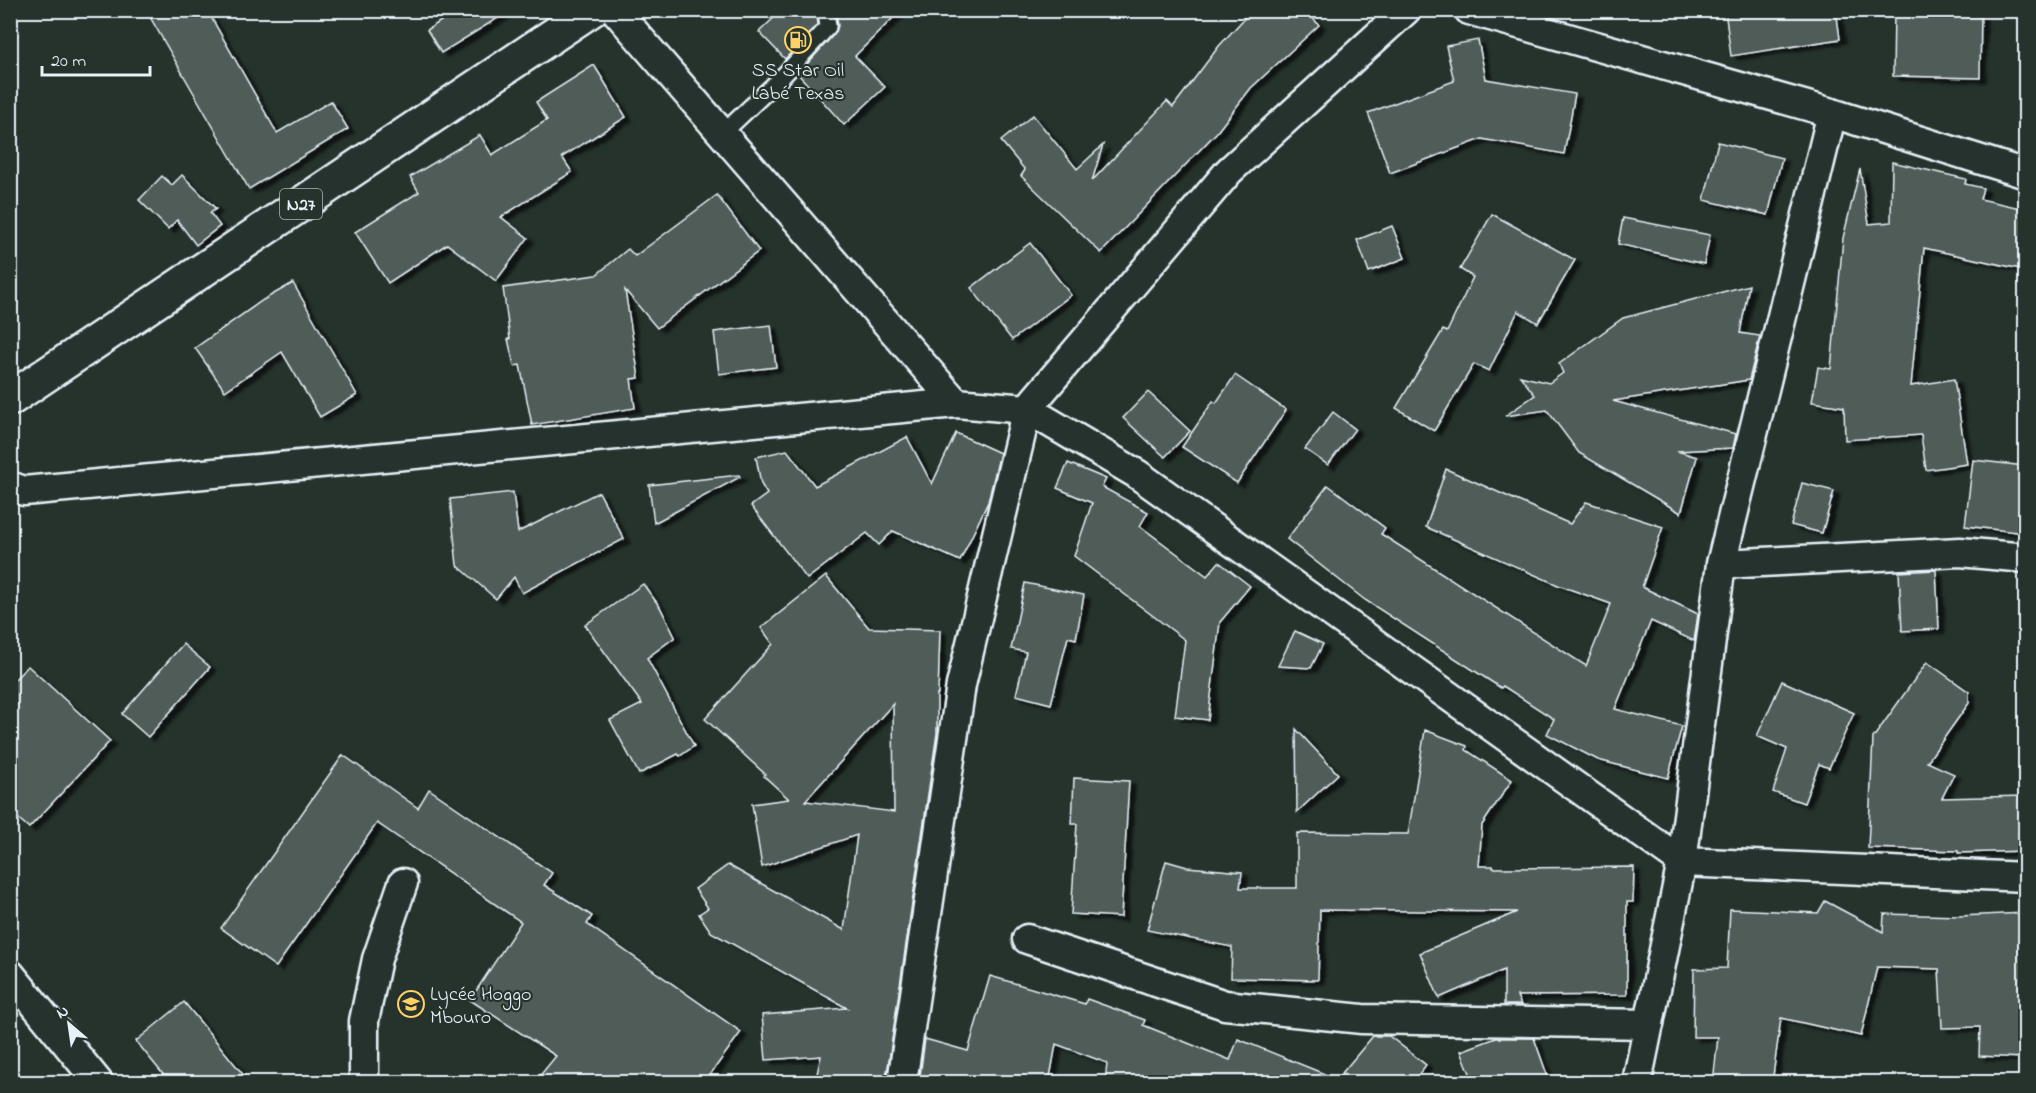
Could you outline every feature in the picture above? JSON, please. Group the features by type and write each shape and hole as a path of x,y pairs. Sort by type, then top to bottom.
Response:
{"main road":[{"name":"N27","path":"10,399 591,10"}],"street":[{"path":"615,10 956,403"},
{"path":"902,1083 962,685 1028,409 1228,171 1406,10"},
{"path":"1469,10 1832,113 2025,174"},
{"path":"1637,1083 1683,861 1721,564 1832,113"},
{"path":"10,486 24,491 956,403 1028,409 1137,474 1683,861 2025,877"},
{"path":"1721,564 1960,552 2025,558"},
{"path":"364,1083 364,1022 376,959 403,883"},
{"path":"1027,939 1225,1005 1362,1019 1649,1024"},
{"path":"10,974 98,1083"}],"lane":[{"path":"722,134 783,76 828,27 826,10"}],"building":[{"path":"146,10 207,10 277,133 331,101 348,129 249,189"},
{"path":"458,10 511,10 441,53 427,30"},
{"path":"782,10 816,10 818,24 785,59 759,32"},
{"path":"836,10 901,10 855,56 885,87 844,125 798,74 835,33 838,26"},
{"path":"1252,10 1305,10 1319,25 1251,88 1217,132 1101,253 1021,176 1025,170 1001,141 1033,115 1077,169 1103,145 1092,181 1167,101 1173,107 1219,46"},
{"path":"1725,10 1836,10 1840,39 1731,56"},
{"path":"1894,10 1981,10 1980,78 1893,76"},
{"path":"1478,40 1486,79 1575,94 1564,154 1482,139 1390,173 1368,113 1454,81 1446,46"},
{"path":"594,65 626,117 562,157 572,172 501,217 528,238 496,281 447,244 388,283 355,232 419,192 410,177 480,135 492,155 547,120 536,102"},
{"path":"1718,142 1782,158 1768,215 1704,200"},
{"path":"1892,162 1966,179 1965,184 1983,188 1980,199 2025,209 2025,270 1924,248 1911,386 1954,379 1967,464 1926,470 1921,435 1845,440 1844,407 1812,402 1818,367 1831,369 1843,238 1860,169 1869,224 1891,222"},
{"path":"182,175 216,209 210,213 220,226 196,245 177,220 168,229 139,200 162,176 172,185"},
{"path":"717,195 759,251 657,328 625,290 639,378 631,379 635,408 532,425 520,365 514,366 508,339 510,339 503,288 596,275 628,249 635,256"},
{"path":"1492,214 1575,260 1538,323 1518,311 1489,371 1474,364 1434,431 1396,408 1443,330 1447,332 1473,277 1460,269"},
{"path":"1623,218 1710,235 1704,264 1618,244"},
{"path":"1392,226 1405,258 1369,272 1357,240"},
{"path":"1030,243 1071,295 1012,340 971,288"},
{"path":"293,283 357,395 320,417 282,352 225,391 195,348 263,300"},
{"path":"1749,285 1740,333 1760,336 1749,380 1613,401 1736,434 1733,448 1677,451 1697,457 1681,513 1579,453 1547,410 1505,416 1535,395 1520,376 1549,383 1563,373 1559,364 1623,318"},
{"path":"771,325 776,367 719,374 714,332"},
{"path":"1235,375 1286,410 1237,483 1182,447 1213,401 1216,403"},
{"path":"1148,392 1190,431 1165,457 1123,418"},
{"path":"1333,412 1355,429 1328,465 1305,449"},
{"path":"956,433 1000,453 988,502 960,561 893,531 879,545 867,533 807,579 751,506 767,494 761,484 756,457 787,450 815,486 907,437 932,484"},
{"path":"1973,460 2025,466 2025,533 1965,526"},
{"path":"1068,463 1106,479 1102,487 1148,512 1140,526 1207,576 1219,562 1250,586 1220,622 1208,720 1175,716 1185,640 1074,556 1092,503 1057,488"},
{"path":"1446,469 1570,524 1586,502 1663,527 1642,587 1698,614 1694,641 1651,621 1615,709 1682,726 1668,778 1598,760 1547,734 1554,719 1503,686 1501,688 1365,600 1287,539 1328,485 1385,528 1381,534 1586,666 1611,604 1558,585 1426,527"},
{"path":"739,475 740,477 654,523 649,485"},
{"path":"1802,483 1834,491 1822,533 1791,525"},
{"path":"513,492 518,532 599,492 624,539 522,593 514,577 496,599 457,565 450,499"},
{"path":"1936,570 1939,629 1902,631 1899,572"},
{"path":"826,576 869,628 940,630 937,733 884,1083 815,1083 821,1056 766,1060 762,1015 847,1008 711,932 699,914 708,908 695,889 728,865 844,930 857,835 762,867 752,804 789,799 705,719 773,644 761,628","holes":["893,704 894,812 805,801"]},
{"path":"1025,583 1084,595 1076,639 1068,637 1051,704 1016,695 1026,652 1011,649"},
{"path":"643,584 660,607 675,637 647,658 694,746 680,756 678,754 639,774 610,720 642,704 585,625"},
{"path":"1295,631 1323,644 1311,668 1278,666"},
{"path":"183,644 210,667 148,737 122,714"},
{"path":"1927,662 1969,692 1969,703 1927,762 1954,774 1942,798 2025,796 2025,851 1958,853 1958,851 1868,848 1873,738"},
{"path":"28,666 110,741 29,828 10,811 10,684"},
{"path":"1782,681 1854,713 1829,768 1819,764 1804,803 1773,792 1787,749 1757,736"},
{"path":"1296,729 1338,774 1297,812"},
{"path":"1425,730 1467,746 1466,750 1512,780 1482,825 1479,866 1493,866 1493,868 1634,867 1633,902 1627,902 1627,995 1517,996 1521,1005 1504,1005 1504,970 1439,998 1420,953 1517,912 1320,910 1318,980 1231,978 1232,947 1147,930 1166,861 1187,867 1242,872 1240,888 1297,888 1297,833 1408,834"},
{"path":"343,755 418,808 429,789 552,873 544,885 592,916 587,924 741,1032 704,1083 534,1083 556,1056 470,1000 521,922 377,823 276,967 221,928"},
{"path":"1074,778 1129,781 1121,917 1071,914 1077,824 1072,824"},
{"path":"1825,901 1883,932 1884,914 1960,916 2025,913 2024,1058 1979,1056 1980,1027 1942,1028 1939,969 1877,967 1861,1036 1781,1018 1772,1083 1713,1083 1718,1037 1693,1037 1694,969 1727,968 1730,909 1818,913"},
{"path":"990,976 1085,1004 1087,999 1145,1020 1143,1025 1230,1060 1238,1039 1337,1079 1373,1036 1389,1036 1426,1065 1412,1083 1105,1083 1107,1063 1056,1044 1049,1083 942,1083 920,1076 925,1039 968,1051"},
{"path":"184,1002 250,1083 170,1083 136,1041"},
{"path":"1496,1038 1534,1038 1550,1083 1474,1083 1461,1051"}],"place":[{"name":"SS Star Oil Labé Texas","path":"798,40"},
{"name":"Lycée Hoggo Mbouro","path":"411,1004"}]}
